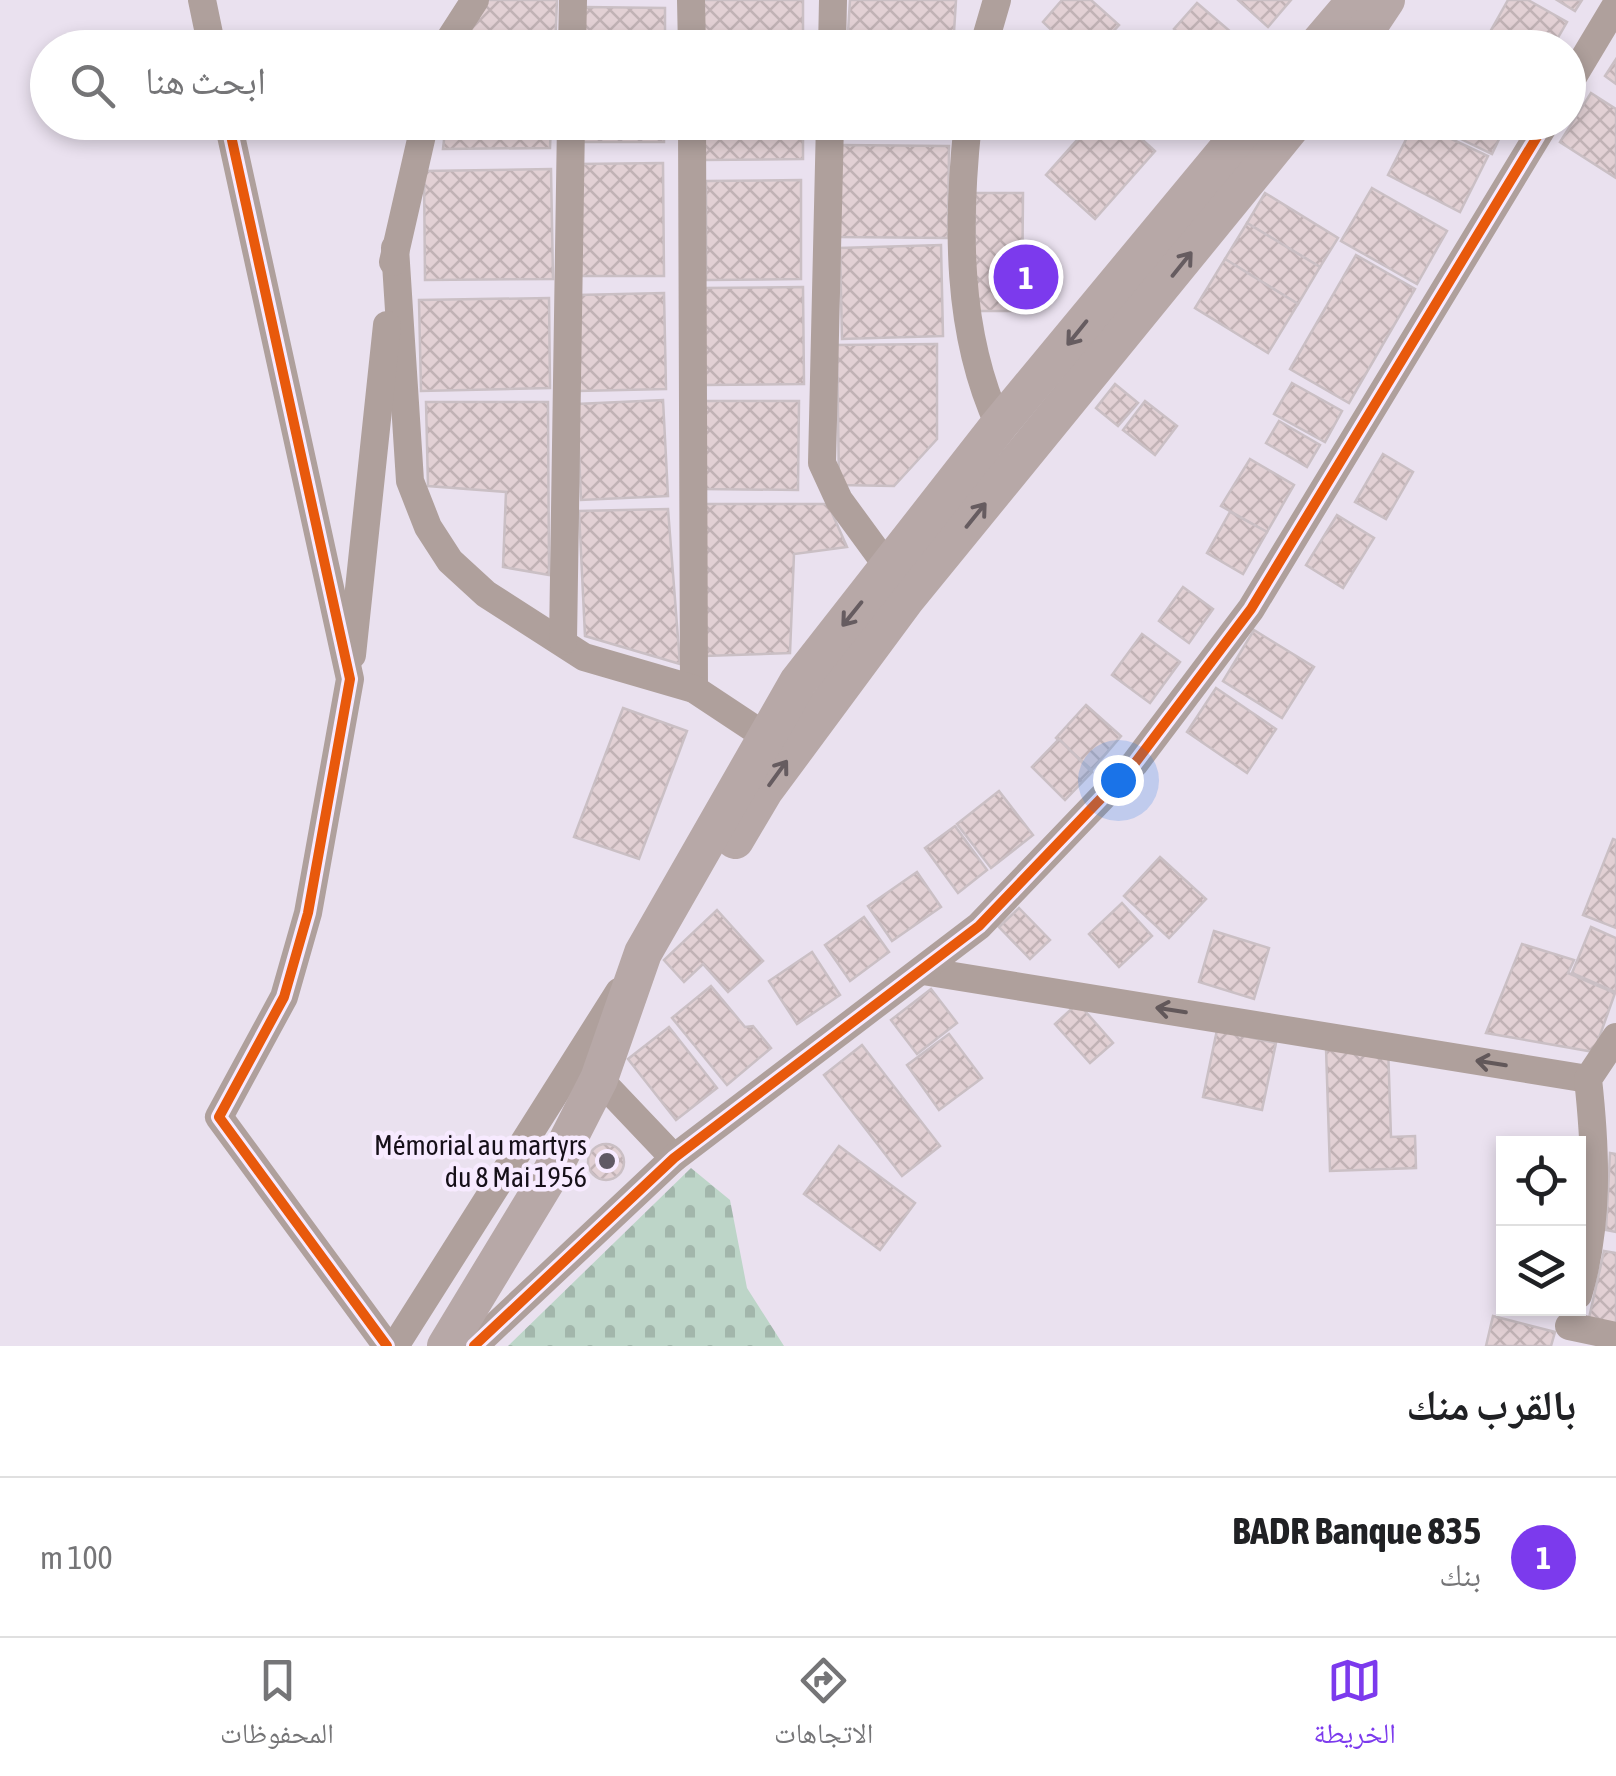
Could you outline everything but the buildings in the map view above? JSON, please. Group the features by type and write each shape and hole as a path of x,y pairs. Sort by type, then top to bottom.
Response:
{"main road":[{"path":"1330,30 1356,0"},
{"path":"1366,30 1386,0"},
{"path":"446,1346 551,1173 600,1079 644,954 798,682 998,425 1235,140"},
{"path":"674,901 721,864 764,791 906,600 1280,140"}],"street":[{"path":"202,0 208,30"},
{"path":"456,30 475,0"},
{"path":"572,30 573,0"},
{"path":"691,0 692,30"},
{"path":"832,30 833,0"},
{"path":"988,30 997,0"},
{"path":"1586,55 1616,4"},
{"path":"232,140 350,679"},
{"path":"387,1346 220,1117 227,1096 246,1072 284,998 312,894 350,679 395,248 421,140"},
{"path":"563,642 571,140"},
{"path":"692,140 694,689"},
{"path":"830,140 822,463 839,500 888,567"},
{"path":"968,140 964,314 976,369 998,425"},
{"path":"474,1346 674,1158 979,926 1084,820 1213,665 1393,381 1535,140"},
{"path":"395,248 410,481 428,527 450,560 486,594 584,657 694,689 765,736"},
{"path":"395,1346 644,954"},
{"path":"922,970 1588,1079"},
{"path":"1586,1278 1604,1241 1605,1138 1588,1079 1616,1037"},
{"path":"600,1079 674,1158"},
{"path":"1570,1327 1616,1336"}],"green space":[{"path":"691,1168 730,1200 747,1288 784,1346 508,1346"}],"cycle path":[{"path":"232,140 350,679 308,913 284,997 219,1117 387,1346"},
{"path":"474,1346 674,1158 979,926 1135,763 1251,609 1535,140"}],"place":[{"name":"BADR Banque 835","path":"1026,277"},
{"name":"Mémorial au martyrs du 8 Mai 1956","path":"607,1161"}]}
